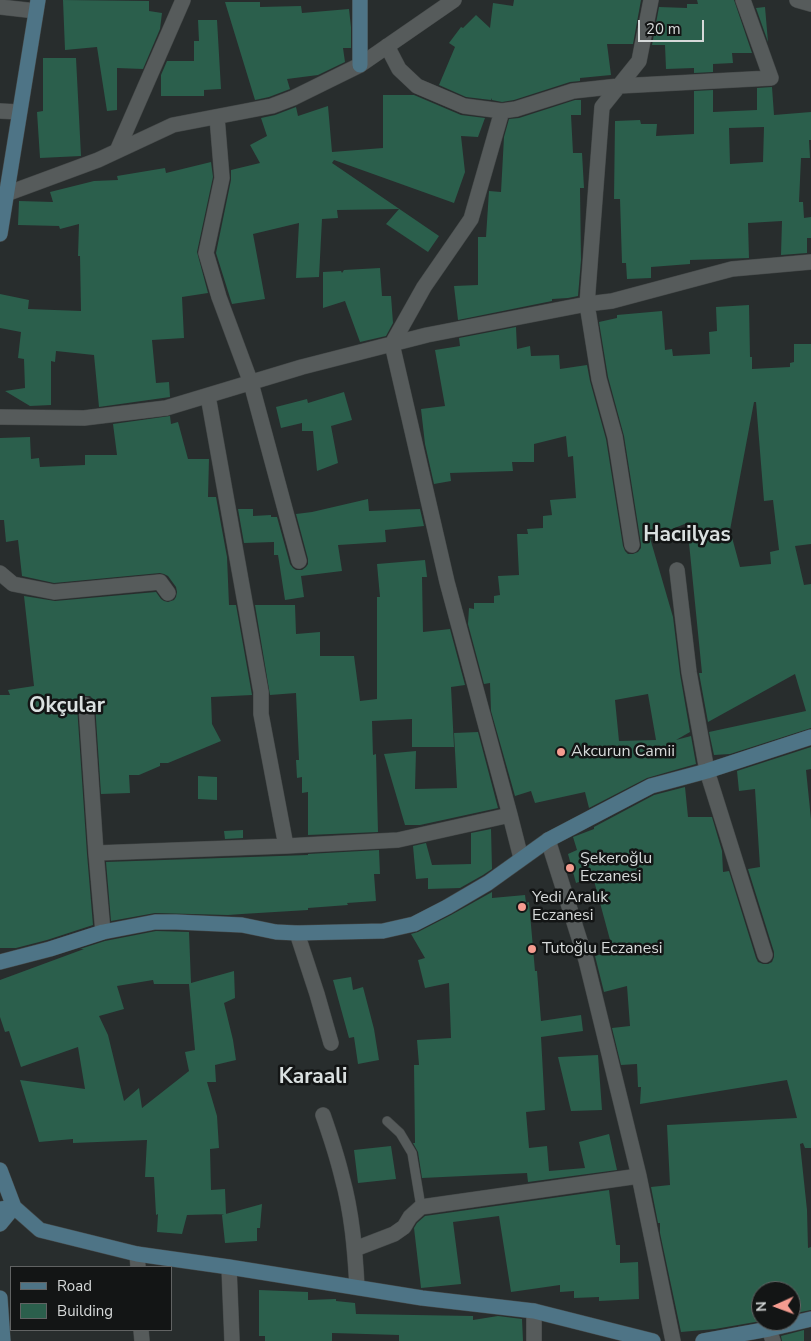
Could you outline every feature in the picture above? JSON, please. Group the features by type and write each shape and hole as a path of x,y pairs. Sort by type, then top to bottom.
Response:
{"street":[{"path":"117,151 183,0"},
{"path":"360,0 360,66"},
{"path":"3,194 98,160 173,125 272,106 293,98 360,66 454,0"},
{"path":"632,545 615,437 599,379 587,304 602,107 639,61 651,0"},
{"path":"387,46 398,69 416,86 464,106 502,111 516,109 573,91 619,86 771,78 743,0"},
{"path":"797,0 811,4"},
{"path":"0,7 37,6 3,194 0,234"},
{"path":"0,111 19,112"},
{"path":"502,111 471,218 424,287 392,344 448,582 521,858"},
{"path":"217,116 222,178 206,253 219,297 251,383 299,561"},
{"path":"0,417 84,418 166,408 302,368 427,335 587,304 612,301 732,269 811,262"},
{"path":"208,396 261,692 261,714 286,846"},
{"path":"677,570 689,672 707,771 765,955"},
{"path":"0,573 12,584 54,592 160,582 168,593"},
{"path":"86,705 103,932"},
{"path":"0,962 50,950 103,932 155,922 242,925 276,932 297,933 383,931 414,924 488,883 548,840 651,786 707,771 811,737"},
{"path":"96,853 398,840 510,815"},
{"path":"548,840 586,960 639,1176 673,1341"},
{"path":"297,933 331,1043"},
{"path":"323,1115 342,1177 349,1210 355,1249 356,1288"},
{"path":"0,1170 7,1208 0,1224"},
{"path":"355,1249 394,1234 404,1227 410,1217 421,1207 639,1176"},
{"path":"7,1208 40,1230 138,1261 229,1267 422,1298 534,1311 654,1341"},
{"path":"229,1267 232,1341"},
{"path":"0,1298 3,1341"},
{"path":"534,1311 534,1341"},
{"path":"703,1341 771,1335 811,1319"}],"lane":[{"path":"387,1121 400,1133 412,1153 421,1207"}],"building":[{"path":"63,0 149,1 149,11 162,13 160,29 143,69 117,68 117,110 107,111 97,47 65,50"},
{"path":"514,0 641,0 633,44 607,44 611,75 580,78 580,81 570,82 502,102 492,100 492,98 491,100 466,97 439,85 455,47 449,43 461,27 463,28 476,15 490,28 493,3 513,6"},
{"path":"697,0 734,0 752,53 732,53 733,63 713,64 713,72 694,73 694,68 666,69 665,45 652,45 659,7 687,8 687,4 698,4"},
{"path":"225,2 260,2 260,7 301,6 302,13 349,9 351,48 343,48 345,62 318,75 287,79 290,89 255,100"},
{"path":"765,7 768,42 756,8"},
{"path":"198,20 217,20 221,89 204,90 204,96 161,96 161,75 167,61 194,61 194,41 199,41"},
{"path":"43,58 76,58 81,156 40,158 37,112 43,111"},
{"path":"772,87 774,115 811,112 810,158 801,158 799,202 803,202 804,218 811,217 811,238 807,238 807,253 781,255 782,221 748,223 749,258 690,260 690,264 651,267 651,278 627,279 626,263 622,263 620,199 614,199 615,121 640,120 641,124 657,124 656,136 694,134 694,91 713,90 713,112 757,110 757,88","holes":["764,127 763,162 730,164 729,128"]},
{"path":"383,95 414,95 461,115 485,118 478,137 461,136 465,172 454,203 334,160 332,163 439,236 428,252 386,224 399,209 337,210 338,218 322,219 319,277 296,278 299,223 253,234 265,299 232,304 216,253 231,180 231,170 260,163 250,145 267,136 261,118 296,107 298,116 328,106 332,152 383,148"},
{"path":"575,100 581,100 581,115 571,115 573,153 582,153 584,188 580,188 581,260 578,296 552,299 552,301 458,320 454,286 478,285 478,237 486,237 489,191 501,192 504,137 509,119 519,118"},
{"path":"211,162 213,177 197,252 208,293 182,297 184,338 152,340 156,383 169,382 170,397 99,407 94,355 56,351 55,362 51,361 51,405 30,406 5,391 25,388 24,359 18,358 21,332 0,328 0,294 29,300 28,309 81,311 80,256 78,256 79,224 60,229 59,226 18,225 19,201 53,202 50,192 94,181 118,180 117,176 165,168 166,173"},
{"path":"380,268 382,296 391,296 393,323 386,336 360,342 345,301 323,308 323,272 341,271 342,273 344,270"},
{"path":"749,305 752,369 790,367 790,363 794,362 794,344 811,344 811,544 795,546 804,585 811,584 811,728 730,754 714,755 709,732 806,711 795,674 708,722 699,673 702,673 687,523 650,538 673,617 690,732 676,740 691,736 696,764 647,778 589,808 585,792 535,803 531,791 515,796 491,711 490,683 484,684 468,624 469,608 474,609 474,603 494,603 494,596 500,595 498,576 519,575 517,534 528,534 527,529 543,528 543,516 552,515 550,500 576,498 573,456 568,457 566,436 534,444 534,462 512,462 513,471 450,473 451,481 434,484 425,444 421,409 445,406 435,350 460,346 459,338 516,327 517,349 530,346 531,356 559,355 560,369 587,365 606,439 623,546 628,554 633,554 638,552 641,544 624,436 608,377 599,322 617,318 617,315 662,311 665,350 672,349 673,356 710,354 709,332 717,331 716,307","holes":["754,402 756,402 764,501 773,500 779,550 770,552 771,564 740,567 730,530","648,694 656,740 619,741 615,700"]},
{"path":"344,392 352,420 331,426 338,463 317,471 313,431 302,431 302,423 281,428 276,407 307,399 308,403"},
{"path":"170,416 171,424 178,422 188,459 209,459 208,497 216,497 227,557 229,605 236,605 252,695 211,697 212,724 221,741 168,763 160,763 160,766 139,775 129,775 130,793 101,794 95,704 90,696 85,696 77,701 93,925 16,948 0,948 0,695 10,695 8,690 34,686 24,596 55,601 156,592 161,599 168,602 174,600 177,592 176,587 168,576 160,573 54,583 22,576 18,540 6,542 4,520 0,520 0,438 30,437 31,459 39,458 40,467 85,465 85,455 117,455 113,424"},
{"path":"368,499 369,511 420,509 424,526 385,530 386,542 338,545 342,571 301,576 304,597 285,600 278,555 274,555 274,542 244,543 238,509 253,509 253,516 271,515 271,517 277,517 290,564 296,570 302,570 308,564 308,559 296,514"},
{"path":"425,560 427,577 422,577 423,632 450,629 465,685 451,687 454,747 412,747 412,719 372,721 373,755 376,754 378,832 308,835 308,792 302,793 302,777 297,778 296,760 299,760 296,693 270,695 255,605 295,605 296,634 320,632 320,656 354,656 360,701 377,699 377,597 380,597 377,564"},
{"path":"478,732 498,808 420,825 405,825 384,754 416,751 415,789 457,788 454,733"},
{"path":"811,747 811,769 806,770 811,819 811,1148 805,1148 803,1143 800,1144 807,1210 808,1248 811,1247 811,1310 801,1312 801,1281 751,1281 751,1323 681,1332 660,1233 660,1223 658,1223 651,1187 670,1185 667,1125 797,1118 787,1080 640,1104 641,1087 638,1087 637,1064 621,1065 612,1028 630,1026 627,986 604,992 595,956 613,951 593,877 576,883 568,854 577,850 573,837 594,829 594,827 654,795 685,787 688,817 712,817 722,851 723,872 729,871 756,958 758,962 768,964 772,962 774,952 748,869 760,867 755,789 739,791 737,771"},
{"path":"198,776 217,777 217,800 198,799"},
{"path":"491,829 492,869 483,875 460,888 428,889 428,878 416,879 413,846 426,843 432,865 471,864 471,833"},
{"path":"243,830 243,838 225,839 224,831"},
{"path":"379,850 380,874 374,874 376,901 308,908 308,910 228,915 155,913 111,921 106,862 308,855"},
{"path":"492,892 492,898 525,895 526,903 529,902 541,1021 581,1015 583,1031 541,1037 545,1110 526,1112 529,1148 547,1146 549,1171 585,1168 579,1142 609,1134 617,1170 528,1182 527,1173 422,1178 418,1152 413,1143 415,1143 414,1065 419,1065 417,1040 451,1038 449,983 425,988 418,960 425,958 411,934 451,915"},
{"path":"156,931 189,932 191,983 234,971 235,998 224,1003 236,1060 215,1065 216,1082 207,1082 217,1116 219,1148 210,1149 211,1190 225,1189 226,1214 187,1215 182,1234 157,1232 158,1214 156,1215 154,1177 145,1177 147,1140 73,1143 73,1139 39,1142 20,1080 85,1089 78,1047 21,1067 9,1031 5,1032 0,1017 0,980 105,941","holes":["153,980 154,984 189,984 195,1050 185,1052 189,1071 142,1108 139,1088 124,1101 108,1035 99,1016 124,1009 117,986"]},
{"path":"351,977 353,990 363,987 374,1029 379,1060 358,1064 354,1037 349,1038 333,980"},
{"path":"598,1055 602,1110 571,1111 558,1057"},
{"path":"391,1146 396,1179 358,1183 354,1150"},
{"path":"609,1190 616,1245 620,1245 620,1263 638,1262 639,1299 599,1301 599,1297 574,1298 574,1291 560,1292 560,1285 511,1292 499,1216 453,1222 461,1284 421,1288 414,1228 425,1216"},
{"path":"262,1204 260,1228 257,1228 257,1241 225,1243 222,1215"},
{"path":"259,1290 308,1292 308,1300 336,1299 336,1301 355,1303 356,1314 473,1316 473,1320 498,1316 522,1319 523,1341 399,1341 399,1335 332,1333 332,1341 265,1341 265,1336 259,1336"},
{"path":"804,1330 804,1341 782,1341 781,1336"}],"place":[{"name":"Akcurun Camii","path":"561,752"},
{"name":"Şekeroğlu Eczanesi","path":"570,868"},
{"name":"Yedi Aralık Eczanesi","path":"522,907"},
{"name":"Tutoğlu Eczanesi","path":"532,949"}],"district":[{"name":"Hacıilyas","path":"687,536"},
{"name":"Okçular","path":"67,707"},
{"name":"Karaali","path":"313,1078"}]}
